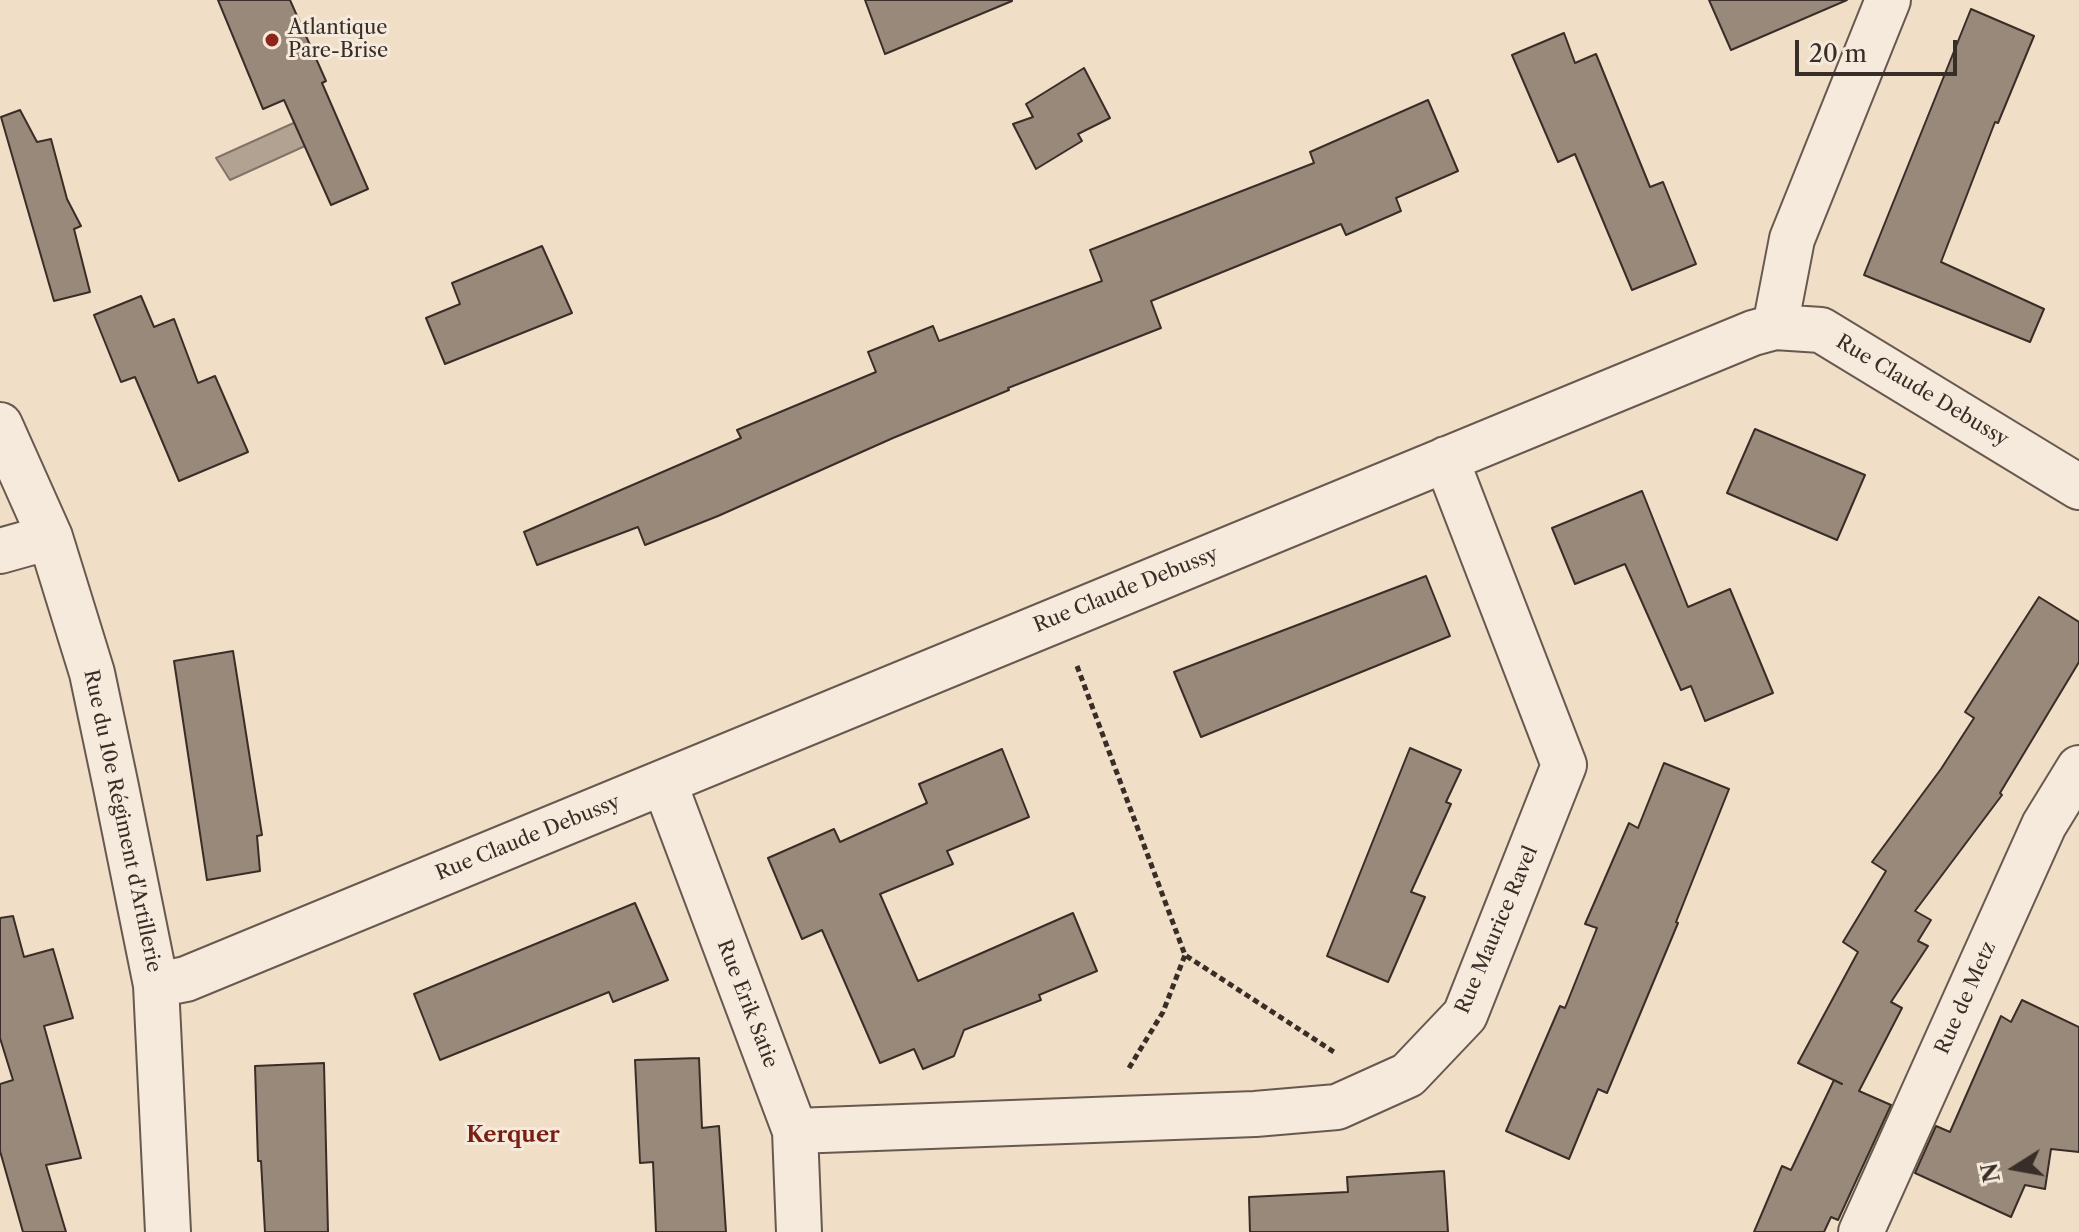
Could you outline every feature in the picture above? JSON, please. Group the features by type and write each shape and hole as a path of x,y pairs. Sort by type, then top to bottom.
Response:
{"street":[{"path":"1775,327 1792,239 1888,0"},
{"name":"Rue Claude Debussy","path":"156,985 186,979 1753,333 1775,327 1821,330 2079,487"},
{"name":"Rue du 10e Régiment d'Artillerie","path":"0,425 50,537 92,673 156,985 168,1232"},
{"name":"Rue Maurice Ravel","path":"795,1131 1255,1114 1337,1107 1408,1075 1465,1015 1564,765 1446,459"},
{"path":"0,551 50,537"},
{"name":"Rue de Metz","path":"1861,1232 2044,825 2079,768"},
{"name":"Rue Erik Satie","path":"664,782 795,1131 799,1232"}],"path":[{"path":"1059,618 1185,955 1385,1085"},
{"path":"1098,1120 1163,1012 1185,955"}],"shaded area":[{"path":"298,121 305,146 230,180 216,158"}],"building":[{"path":"218,0 290,0 368,189 331,205 284,100 263,109"},
{"path":"865,0 1012,0 1012,1 885,54"},
{"path":"1709,0 1847,0 1731,50"},
{"path":"1971,9 2034,36 1998,123 1995,122 1941,262 2044,309 2030,342 1864,275"},
{"path":"1564,33 1575,63 1596,54 1650,187 1663,182 1696,264 1632,290 1575,154 1558,162 1512,55"},
{"path":"1084,68 1110,118 1078,134 1082,141 1036,169 1013,124 1033,117 1026,104"},
{"path":"1428,100 1458,171 1396,198 1401,211 1346,235 1341,224 1151,301 1161,328 1008,388 718,516 645,545 638,527 537,565 524,532 741,438 737,430 876,372 868,352 933,326 939,341 1102,281 1090,250 1314,163 1310,152"},
{"path":"20,110 37,142 51,139 67,199 81,226 74,229 90,292 54,301 1,117"},
{"path":"542,246 572,313 445,364 426,318 460,304 452,283"},
{"path":"141,296 154,327 174,319 198,383 215,376 248,452 179,481 135,377 121,382 94,315"},
{"path":"1755,429 1865,475 1837,540 1727,493"},
{"path":"1642,491 1688,607 1730,589 1773,693 1705,721 1691,686 1681,690 1625,564 1575,584 1552,528"},
{"path":"1426,576 1450,636 1201,737 1174,672"},
{"path":"2039,597 2079,622 2079,662 2000,793 2002,795 1915,911 1931,920 1918,941 1928,946 1891,1002 1902,1008 1859,1091 1891,1105 1838,1220 1831,1217 1824,1232 1754,1232 1782,1166 1791,1170 1834,1080 1798,1063 1858,952 1843,942 1886,871 1872,862 1941,769 1974,718 1965,712"},
{"path":"233,651 262,835 257,836 260,871 207,880 174,661"},
{"path":"1410,748 1461,770 1446,802 1451,804 1411,892 1425,897 1388,982 1327,956"},
{"path":"1002,749 1029,817 947,851 953,864 880,894 918,981 1073,913 1097,971 1039,995 1041,1000 964,1030 954,1056 923,1069 914,1049 880,1063 822,930 802,939 768,858 834,829 840,842 927,803 919,784"},
{"path":"1664,763 1729,789 1678,923 1607,1093 1598,1089 1569,1159 1506,1131 1560,1006 1565,1008 1597,928 1585,924 1629,823 1638,828"},
{"path":"635,903 668,980 613,1002 609,992 440,1060 414,994"},
{"path":"13,916 24,957 53,949 73,1018 44,1026 81,1158 46,1165 66,1232 23,1232 0,1151 0,1084 13,1080 0,1038 0,918"},
{"path":"2022,1000 2079,1027 2079,1152 2051,1149 2045,1189 2025,1185 2011,1217 1915,1173 1936,1126 1950,1132 2001,1016 2011,1022"},
{"path":"699,1058 702,1128 719,1126 726,1232 656,1232 653,1162 640,1163 635,1060"},
{"path":"324,1063 328,1232 265,1232 261,1161 258,1161 255,1066"},
{"path":"1444,1171 1448,1232 1250,1232 1249,1197 1348,1192 1347,1177"}],"place":[{"name":"Atlantique Pare-Brise","path":"272,40"}],"district":[{"name":"Kerquer","path":"513,1136"}]}
